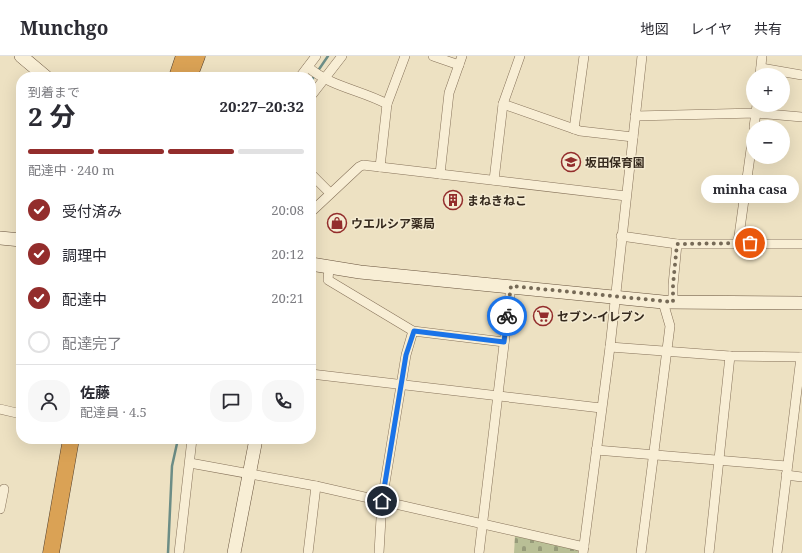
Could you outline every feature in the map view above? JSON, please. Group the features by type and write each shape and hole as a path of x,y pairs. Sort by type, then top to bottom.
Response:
{"highway":[{"path":"178,72 184,56"},
{"path":"191,72 197,56"},
{"path":"41,553 59,444"},
{"path":"51,553 70,444"}],"street":[{"path":"21,56 40,72"},
{"path":"304,72 316,56"},
{"path":"316,89 342,56"},
{"path":"380,167 387,104 405,56"},
{"path":"433,56 459,66"},
{"path":"440,174 449,93 462,56"},
{"path":"494,180 503,104 520,56"},
{"path":"574,129 584,56"},
{"path":"190,463 249,475 316,486 483,524 584,550 610,347 614,297 642,56"},
{"path":"761,68 762,56"},
{"path":"308,67 315,72"},
{"path":"316,73 324,79 387,104"},
{"path":"790,74 802,75"},
{"path":"503,104 574,129 633,137"},
{"path":"635,116 746,110"},
{"path":"774,112 802,117"},
{"path":"738,243 749,164"},
{"path":"316,207 363,165 626,196"},
{"path":"316,179 330,193"},
{"path":"622,236 677,244 802,244"},
{"path":"0,238 16,240"},
{"path":"641,553 667,352 670,326 668,302 673,285 677,244"},
{"path":"316,265 329,268 668,302 802,303"},
{"path":"329,268 328,280 414,331 504,342"},
{"path":"479,553 511,286"},
{"path":"379,553 382,501 406,355 414,331"},
{"path":"610,347 730,356 801,357 778,553"},
{"path":"709,553 730,356"},
{"path":"316,375 601,408"},
{"path":"0,409 16,413"},
{"path":"179,553 192,444"},
{"path":"234,553 255,444"},
{"path":"596,450 718,461 787,471 802,477"},
{"path":"308,553 316,486"},
{"path":"0,509 4,489"}],"green space":[{"path":"515,536 576,548 579,553 514,553"}],"waterway":[{"path":"316,74 328,56"},
{"path":"168,553 172,466 177,444"}],"way so far":[{"path":"507,316 511,286 673,302 677,244 750,243"}],"place":[{"name":"坂田保育園","path":"571,162"},
{"name":"まねきねこ","path":"453,200"},
{"name":"ウエルシア薬局","path":"337,223"},
{"name":"minha casa","path":"750,243"},
{"name":"セブン-イレブン","path":"543,316"}],"route":[{"path":"382,501 406,355 414,331 504,342 507,316"}]}
